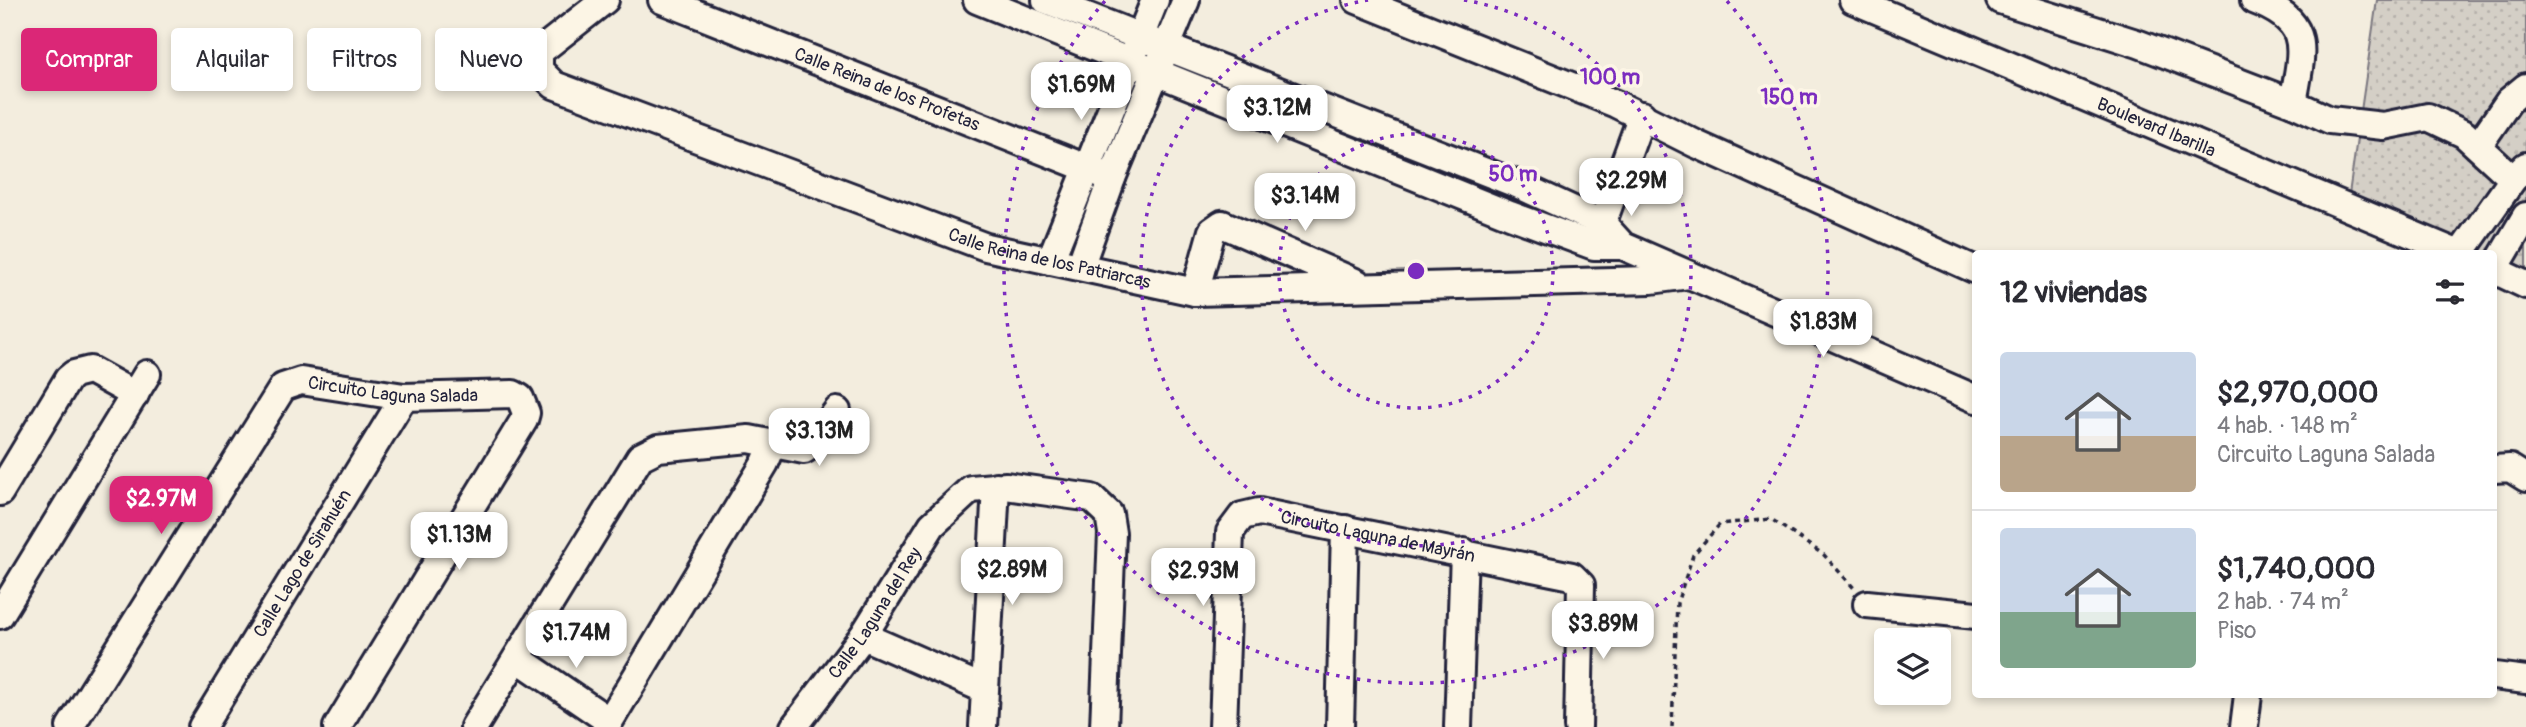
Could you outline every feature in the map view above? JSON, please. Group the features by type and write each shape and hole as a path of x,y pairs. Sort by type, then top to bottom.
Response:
{"street":[{"name":"Calle Reina de los Patriarcas","path":"605,0 539,52 537,63 543,76 554,85 986,247 1195,292 1362,285 1651,280 1689,275"},
{"name":"Calle Reina de los Profetas","path":"662,0 1100,173"},
{"path":"977,0 1162,59 1510,215 1598,234 1972,397"},
{"path":"1046,0 1135,49"},
{"path":"1080,267 1100,173 1135,49 1155,0"},
{"path":"1050,261 1162,59 1186,0"},
{"path":"1357,0 1642,115 1696,144 1972,268"},
{"name":"Boulevard Ibarilla","path":"1853,0 2449,250"},
{"path":"2000,0 2139,44 2293,103 2330,120 2383,126 2428,117 2465,134 2478,146 2519,172 2462,250"},
{"path":"2254,0 2279,9 2296,26 2303,46 2293,103"},
{"path":"2478,146 2509,101 2526,88"},
{"path":"1599,280 1598,234 1642,115"},
{"path":"2511,273 2526,216"},
{"path":"1195,292 1212,231 1222,224 1362,285"},
{"path":"0,492 68,379 74,374 90,370 141,384 0,615"},
{"name":"Circuito Laguna Salada","path":"70,727 283,387 301,381 404,397 513,394 520,398 526,413 337,727"},
{"name":"Calle Lago de Sirahuén","path":"202,727 404,397"},
{"path":"474,727 640,457 658,448 749,439 790,450 804,450 837,411"},
{"path":"517,658 607,724 765,463 773,444"},
{"path":"2497,469 2510,468 2526,478"},
{"path":"983,727 996,486"},
{"name":"Calle Laguna del Rey","path":"794,727 863,636 932,525 971,489 996,486 1092,498 1110,514 1112,533 1104,727"},
{"name":"Circuito Laguna de Mayrán","path":"1223,727 1230,532 1242,516 1259,512 1464,552 1572,576 1578,580 1581,585 1578,727"},
{"path":"1340,727 1345,529"},
{"path":"1458,727 1464,552"},
{"path":"1867,604 1972,615"},
{"path":"863,636 984,689"},
{"path":"2497,676 2526,680"},
{"path":"2244,727 2248,698"}],"path":[{"path":"1672,727 1677,603 1693,555 1720,524 1771,519 1824,555 1867,604"}],"shaded area":[{"path":"2377,0 2526,0 2526,280 2497,256 2497,250 2458,250 2348,201"}]}
